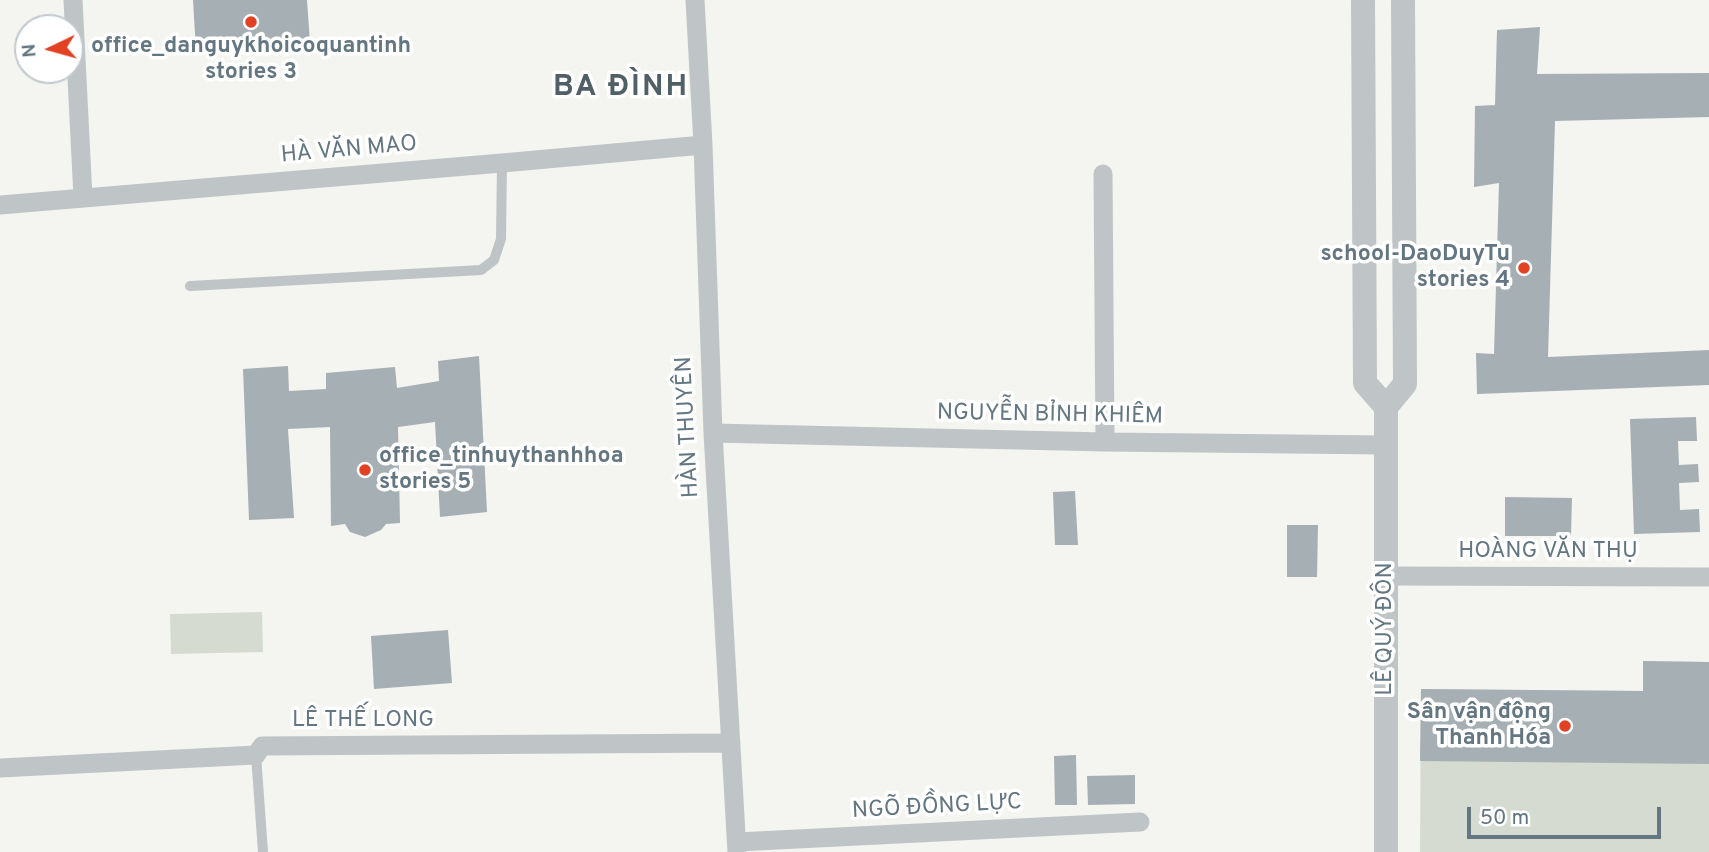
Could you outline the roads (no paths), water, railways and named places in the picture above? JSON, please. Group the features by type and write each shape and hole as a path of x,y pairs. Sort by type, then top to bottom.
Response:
{"street":[{"path":"73,0 83,197"},
{"name":"HÀN THUYÊN","path":"695,0 713,433 737,847"},
{"path":"1363,0 1365,383 1385,407 1405,384 1403,0"},
{"name":"HÀ VĂN MAO","path":"0,205 703,145"},
{"path":"1103,174 1105,442"},
{"name":"LÊ QUÝ ĐÔN","path":"1385,407 1386,852"},
{"name":"NGUYỄN BỈNH KHIÊM","path":"713,433 1385,445"},
{"name":"HOÀNG VĂN THỤ","path":"1386,576 1709,577"},
{"name":"LÊ THẾ LONG","path":"0,768 256,755 262,746 731,743"},
{"name":"NGÕ ĐỒNG LỰC","path":"737,847 1140,822"}],"lane":[{"path":"191,286 481,270 494,260 501,239 502,163"},
{"path":"256,755 263,852"}],"place":[{"name":"office_danguykhoicoquantinh stories 3","path":"251,22"},
{"name":"school-DaoDuyTu stories 4","path":"1524,268"},
{"name":"office_tinhuythanhhoa stories 5","path":"365,470"},
{"name":"Sân vận động Thanh Hóa","path":"1565,726"}],"district":[{"name":"BA ĐÌNH","path":"621,89"}]}
